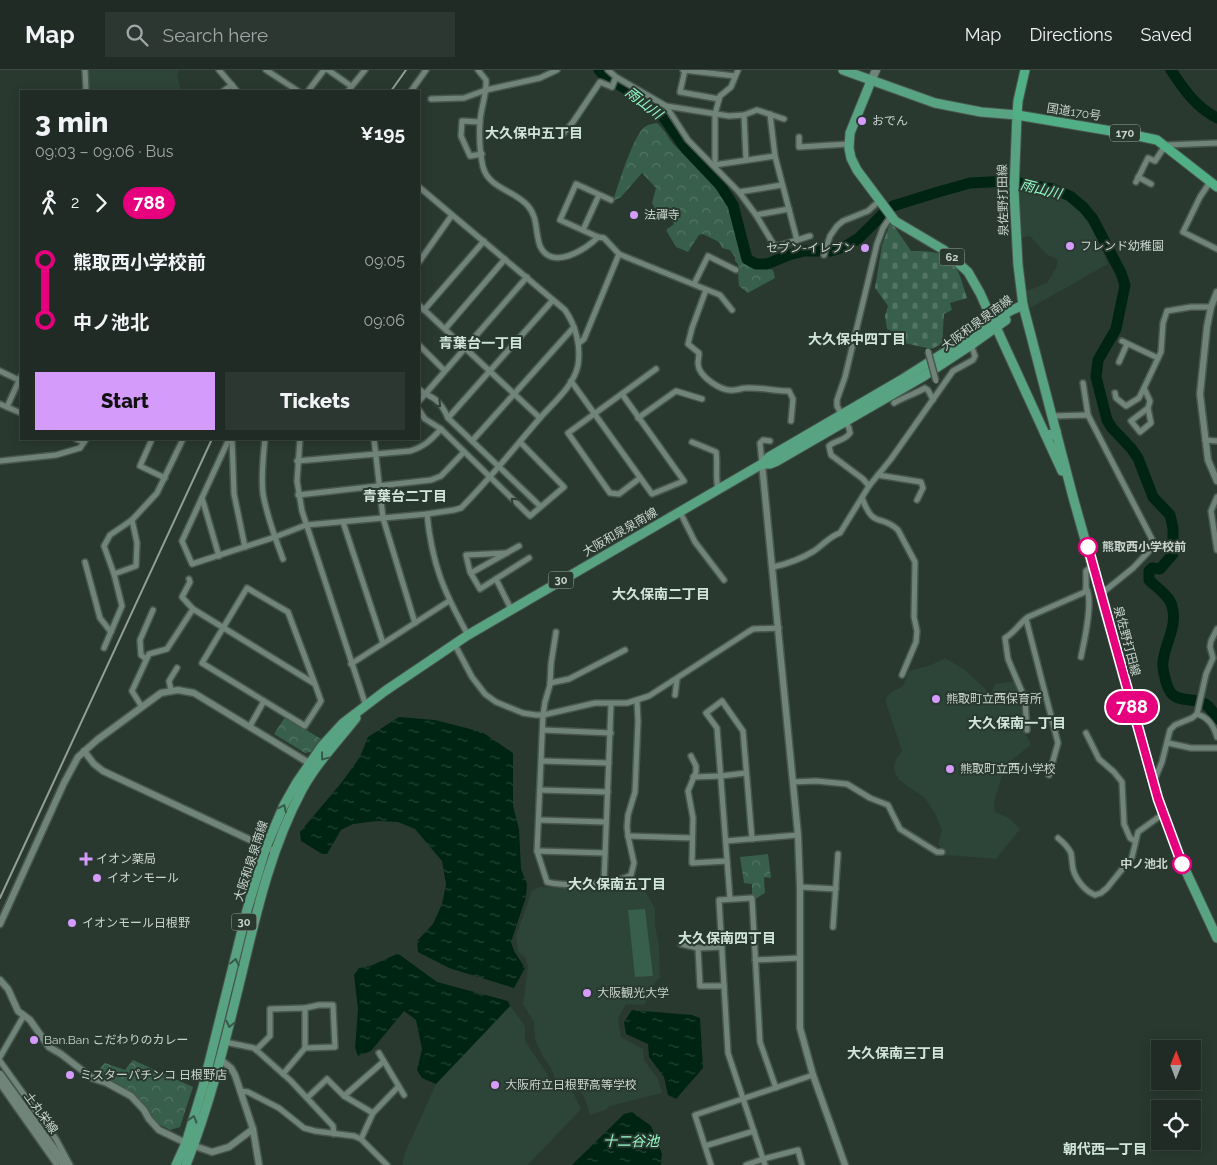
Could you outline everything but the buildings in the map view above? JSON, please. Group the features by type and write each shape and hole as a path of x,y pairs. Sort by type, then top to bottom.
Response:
{"highway":[{"path":"1017,115 1018,101 1026,70"},
{"name":"国道170号","path":"1017,115 1157,140 1213,184"}],"main road":[{"path":"844,70 935,103 981,112 1017,115"},
{"path":"849,144 850,132 876,70"},
{"name":"泉佐野打田線","path":"1017,115 1014,191 1018,265 1023,305 1073,497 1153,783 1183,864 1217,938"},
{"name":"62","path":"849,144 851,158 857,170 885,209 910,231 944,250 958,262 974,281 1073,497"},
{"name":"大阪和泉泉南線","path":"186,1165 247,910 284,805 309,762 344,724 385,691 468,635 762,464 770,464 777,461 938,358 995,325 1023,305"},
{"name":"大阪和泉泉南線","path":"843,418 924,376 971,346 995,325"},
{"path":"1045,434 1054,435 1056,431"},
{"name":"大阪和泉泉南線","path":"176,1165 190,1144 221,1060 270,849 302,789 324,756 366,706"},
{"name":"土丸栄線","path":"0,1075 4,1085 64,1165"}],"street":[{"path":"85,70 86,90"},
{"path":"219,70 236,90"},
{"path":"266,70 296,90"},
{"path":"309,90 324,70"},
{"path":"328,70 351,86"},
{"path":"349,90 366,70"},
{"path":"412,90 426,70"},
{"path":"478,70 486,80 480,122 483,168 488,177 494,184 520,199 533,213 538,238 544,252 557,258 564,258 593,243 598,237"},
{"path":"431,99 464,98 486,90 540,78 557,70"},
{"path":"608,70 616,77 666,106 715,114 744,115 757,110 784,119"},
{"path":"714,165 715,114 720,96 731,87 736,73 684,70 680,92 719,99"},
{"path":"563,134 574,122 600,82 612,87 616,77"},
{"path":"224,90 232,85"},
{"path":"666,106 688,140 739,192 756,215 774,245 810,236"},
{"path":"770,114 775,156 797,240"},
{"path":"744,115 746,160"},
{"path":"480,122 462,122 462,136 470,156 482,154"},
{"path":"799,137 799,147 849,144"},
{"path":"1151,184 1137,180 1148,158 1155,161 1165,146 1217,143"},
{"path":"714,165 775,156"},
{"path":"611,200 576,184 560,220 604,238 620,254 720,295 732,310"},
{"path":"1213,184 1200,197 1183,232 1217,249"},
{"path":"739,192 782,185"},
{"path":"230,440 182,541 192,564 306,526 427,514 461,508 499,467 571,381 578,367 578,343 574,327 565,310 420,188"},
{"path":"583,230 600,195"},
{"path":"756,215 789,209"},
{"path":"824,255 830,236 843,221 868,210 885,209 883,228 877,244 845,377 837,400 837,406 850,433 847,437 829,446 831,455 864,479 869,486"},
{"path":"420,261 452,215"},
{"path":"424,310 484,241"},
{"path":"578,343 584,339 620,254"},
{"path":"694,284 708,256 736,270"},
{"path":"444,329 505,259"},
{"path":"420,400 526,278"},
{"path":"706,290 688,344 699,352 698,366 704,376 712,383 728,390 745,388 789,391 793,399 792,421"},
{"path":"1217,292 1211,307 1207,327 1200,394 1208,460 1217,481"},
{"path":"448,418 553,300"},
{"path":"420,306 540,418"},
{"path":"1115,393 1116,398 1126,406 1139,398 1161,352 1163,323 1167,311 1191,307 1211,307"},
{"path":"472,441 574,327"},
{"path":"1119,362 1125,342 1158,358"},
{"path":"420,346 444,370"},
{"path":"773,567 806,556 833,535 840,533 869,486 934,400 953,371 973,360 975,352 971,346"},
{"path":"928,351 936,381 942,387"},
{"path":"640,478 618,494 610,493 568,433 656,369"},
{"path":"0,371 20,379"},
{"path":"7,407 20,381"},
{"path":"571,381 652,494 684,481 622,394"},
{"path":"1083,382 1088,415 1154,545 1133,568 1101,594"},
{"path":"894,402 925,388 934,400"},
{"path":"1144,388 1150,401 1148,408 1151,424 1140,432 1131,420 1148,408"},
{"path":"420,390 435,399 442,406 448,418 540,506"},
{"path":"638,418 676,391 702,399"},
{"path":"0,404 20,413"},
{"path":"420,412 424,419 441,430 530,516 564,487 520,442"},
{"path":"1052,416 1088,415"},
{"path":"297,461 410,451 421,448 441,430"},
{"path":"0,461 56,455 80,448 85,440"},
{"path":"151,440 140,466 165,478"},
{"path":"104,648 122,606 114,574 104,546 110,535 132,520 157,493 183,440"},
{"path":"230,440 234,494 245,547"},
{"path":"265,440 263,493 283,559"},
{"path":"300,440 297,461 298,495 306,526 366,706"},
{"path":"374,440 383,518 416,623"},
{"path":"770,441 763,440 760,443 798,835 800,1028 813,1075 845,1165"},
{"path":"1205,440 1217,441"},
{"path":"692,442 716,452 718,489"},
{"path":"298,495 431,480 442,476 464,452"},
{"path":"878,475 921,482 923,488 917,500"},
{"path":"1217,497 1211,511 1217,550"},
{"path":"202,498 219,556"},
{"path":"862,498 867,512 873,518 894,526 898,530 915,562 914,617 917,631 916,642 902,675"},
{"path":"680,512 695,542 724,580"},
{"path":"427,514 432,552 437,570 449,601 468,635"},
{"path":"114,574 136,566 137,543 132,520"},
{"path":"343,522 383,643"},
{"path":"471,573 519,546"},
{"path":"507,553 466,554 471,573 480,589 529,558"},
{"path":"85,562 100,618 111,632"},
{"path":"1027,730 1025,699 1008,659 1006,638 1026,619 1085,592 1086,571 1093,565"},
{"path":"189,579 190,582 182,597 193,609 315,684"},
{"path":"496,579 511,609"},
{"path":"247,588 288,612 315,684 322,701 305,726 202,663 247,588"},
{"path":"1081,657 1088,613 1089,592 1086,588"},
{"path":"351,664 449,601"},
{"path":"142,707 132,691 146,659 149,654 167,649 193,609"},
{"path":"146,659 141,655 140,640 153,610"},
{"path":"1026,619 1058,743 1049,775"},
{"path":"455,644 472,677 485,694 506,707 524,713 543,715 594,703 611,704 637,701 649,696 753,629 779,628"},
{"path":"1153,783 1168,743 1170,730 1175,725 1197,714 1206,674 1212,658 1211,641 1217,629"},
{"path":"556,632 550,683 543,715 537,851 547,882 576,885 604,882 631,875 634,863 628,836 628,815 636,784 637,701"},
{"path":"550,683 569,679 625,650"},
{"path":"171,690 170,681 177,668"},
{"path":"675,695 676,679"},
{"path":"0,924 72,766 84,751 161,693 178,690 194,693 309,762"},
{"path":"250,726 264,701"},
{"path":"730,899 717,728 706,713 722,701 743,731 752,839"},
{"path":"604,882 611,704"},
{"path":"1197,714 1211,723 1217,737"},
{"path":"543,730 610,733"},
{"path":"1086,733 1099,760 1114,772 1122,782 1124,824 1130,838 1135,841"},
{"path":"1168,743 1191,748 1217,748"},
{"path":"84,751 94,764 103,771 270,849"},
{"path":"692,756 696,766 688,791 693,818 692,863 727,861"},
{"path":"542,761 609,763"},
{"path":"693,777 746,773"},
{"path":"793,782 835,782 854,787 870,798 888,805 900,829 937,852 942,852"},
{"path":"540,790 608,792"},
{"path":"1058,838 1070,853 1073,871 1079,882 1089,893 1101,894 1132,857 1138,832 1163,814"},
{"path":"539,820 606,822"},
{"path":"726,841 798,835"},
{"path":"628,836 692,838"},
{"path":"537,851 605,853"},
{"path":"833,927 838,854"},
{"path":"800,887 836,889"},
{"path":"764,1162 728,1053 719,900 752,898 760,1042 776,1088"},
{"path":"681,944 698,948 722,947"},
{"path":"698,948 700,986 724,986"},
{"path":"755,960 799,958"},
{"path":"0,980 8,989 23,1017 30,1020 49,1048 61,1054 92,1078 107,1083 131,1096 159,1130 212,1152 221,1151 234,1144 253,1129"},
{"path":"256,1050 270,1036 270,1009 333,1005 335,1047 305,1048"},
{"path":"283,1074 305,1048 305,1008"},
{"path":"23,1017 0,1059 56,1139 70,1165"},
{"path":"226,1042 254,1048 307,1098 333,1126 334,1134"},
{"path":"379,1054 404,1095"},
{"path":"221,1060 231,1068 240,1091 253,1129 260,1165"},
{"path":"344,1096 384,1062"},
{"path":"711,1165 695,1115 813,1075"},
{"path":"307,1098 328,1079 344,1096 373,1113"},
{"path":"4,1085 57,1165"},
{"path":"360,1139 373,1113 398,1087"},
{"path":"240,1091 248,1092 279,1108 304,1128 354,1136 360,1139 387,1165"},
{"path":"705,1146 754,1131"},
{"path":"746,1165 764,1162 798,1150 802,1165"}],"shaded area":[{"path":"87,70 179,70 177,75 181,90 88,90"},
{"name":"フレンド幼稚園","path":"1019,189 1050,192 1069,201 1082,213 1096,236 1108,264 1030,308 1027,291 1047,283 1056,268 1058,260 1046,254 1030,236 1021,238"},
{"name":"熊取町立西小学校","path":"945,658 965,670 991,694 995,684 1015,681 1023,709 1025,732 1031,745 1010,761 1002,776 994,802 995,812 1009,818 1020,829 996,859 946,855 942,852 938,843 942,831 936,815 925,798 899,780 895,772 896,759 902,751 886,698 890,693 903,686 909,671 931,665"},
{"name":"大阪観光大学","path":"643,881 644,890 655,908 660,977 655,982 644,1005 626,1004 618,1018 621,1037 643,1049 644,1060 658,1079 662,1093 610,1106 605,1110 590,1115 585,1099 576,1084 559,1084 556,1081 535,1039 534,1022 523,1004 528,968 526,958 518,952 516,936 532,891 539,887 573,888"},
{"name":"大阪府立日根野高等学校","path":"510,1006 525,1026 525,1041 558,1090 570,1086 581,1109 528,1165 403,1165 402,1162 408,1146 436,1084"}],"green space":[{"path":"657,123 675,146 682,152 684,151 718,189 728,206 741,257 752,267 773,270 775,278 748,293 739,286 738,273 740,269 735,261 735,257 730,250 722,248 719,242 703,234 699,235 688,252 676,247 666,230 674,224 669,215 657,213 652,203 656,188 642,173 621,197 613,201 636,138 646,126"},
{"path":"890,224 894,226 911,251 925,251 944,256 951,260 960,275 967,298 950,303 952,310 944,314 942,344 931,349 900,342 898,334 887,329 885,316 888,306 875,288 882,245"},
{"path":"285,717 321,739 311,752 305,753 274,734"},
{"path":"768,854 771,878 764,877 765,893 752,901 752,884 744,883 740,857"},
{"path":"645,909 653,976 635,977 628,910"},
{"path":"133,1060 193,1087 180,1127 170,1130 153,1121 147,1108 131,1092 96,1072 105,1063 125,1070"}],"water":[{"path":"399,717 435,720 482,732 513,753 513,806 519,829 521,869 527,884 526,897 511,942 514,951 525,968 514,988 449,968 418,952 417,941 433,924 442,904 446,884 442,861 415,829 398,822 377,821 353,824 341,830 327,854 322,854 301,841 300,832 342,782 360,757 368,737"},
{"path":"397,954 437,982 508,1001 510,1006 436,1084 422,1078 417,1070 422,1049 416,1020 404,1011 371,1051 358,1056 355,1048 358,1009 354,975 359,968 370,966"},
{"path":"632,1010 692,1015 700,1018 703,1068 676,1099 668,1095 664,1077 649,1057 648,1044 626,1034 624,1022"},
{"name":"十二谷池","path":"632,1112 651,1126 662,1154 661,1165 572,1165 624,1114"}],"waterway":[{"name":"雨山川","path":"599,70 606,77 650,103 660,112 686,149 720,185 733,205 747,259 756,264 767,264 804,251 831,251 846,246 859,238 893,206 970,183 1009,181 1053,189 1070,196 1084,208 1093,219 1121,273 1125,285 1116,329 1098,360 1096,377 1107,420 1138,458 1153,497 1170,515 1173,528 1173,554 1160,569 1152,568 1149,571 1149,580 1169,599 1172,606 1173,621 1163,662 1167,685 1170,691 1178,698 1205,704 1211,709 1217,719"},
{"path":"1171,70 1191,97 1203,109 1217,118"}],"railway":[{"path":"392,90 406,70"},
{"path":"0,898 212,440"}],"bus line":[{"name":"788","path":"1088,547 1158,799 1182,864"}],"place":[{"name":"おでん","path":"862,121"},
{"name":"法禪寺","path":"634,215"},
{"name":"フレンド幼稚園","path":"1070,246"},
{"name":"セブン-イレブン","path":"865,248"},
{"name":"熊取西小学校前","path":"1088,547"},
{"name":"熊取町立西保育所","path":"936,699"},
{"name":"熊取町立西小学校","path":"950,769"},
{"name":"イオン薬局","path":"86,859"},
{"name":"中ノ池北","path":"1182,864"},
{"name":"イオンモール","path":"97,878"},
{"name":"イオンモール日根野","path":"72,923"},
{"name":"大阪観光大学","path":"587,993"},
{"name":"Ban.Ban こだわりのカレー","path":"34,1040"},
{"name":"ミスターパチンコ 日根野店","path":"70,1075"},
{"name":"大阪府立日根野高等学校","path":"495,1085"}],"district":[{"name":"大久保中五丁目","path":"534,133"},
{"name":"大久保中四丁目","path":"857,339"},
{"name":"青葉台一丁目","path":"481,343"},
{"name":"青葉台二丁目","path":"405,496"},
{"name":"大久保南二丁目","path":"661,594"},
{"name":"大久保南一丁目","path":"1017,723"},
{"name":"大久保南五丁目","path":"617,884"},
{"name":"大久保南四丁目","path":"727,938"},
{"name":"大久保南三丁目","path":"896,1053"},
{"name":"朝代西一丁目","path":"1105,1149"}]}
